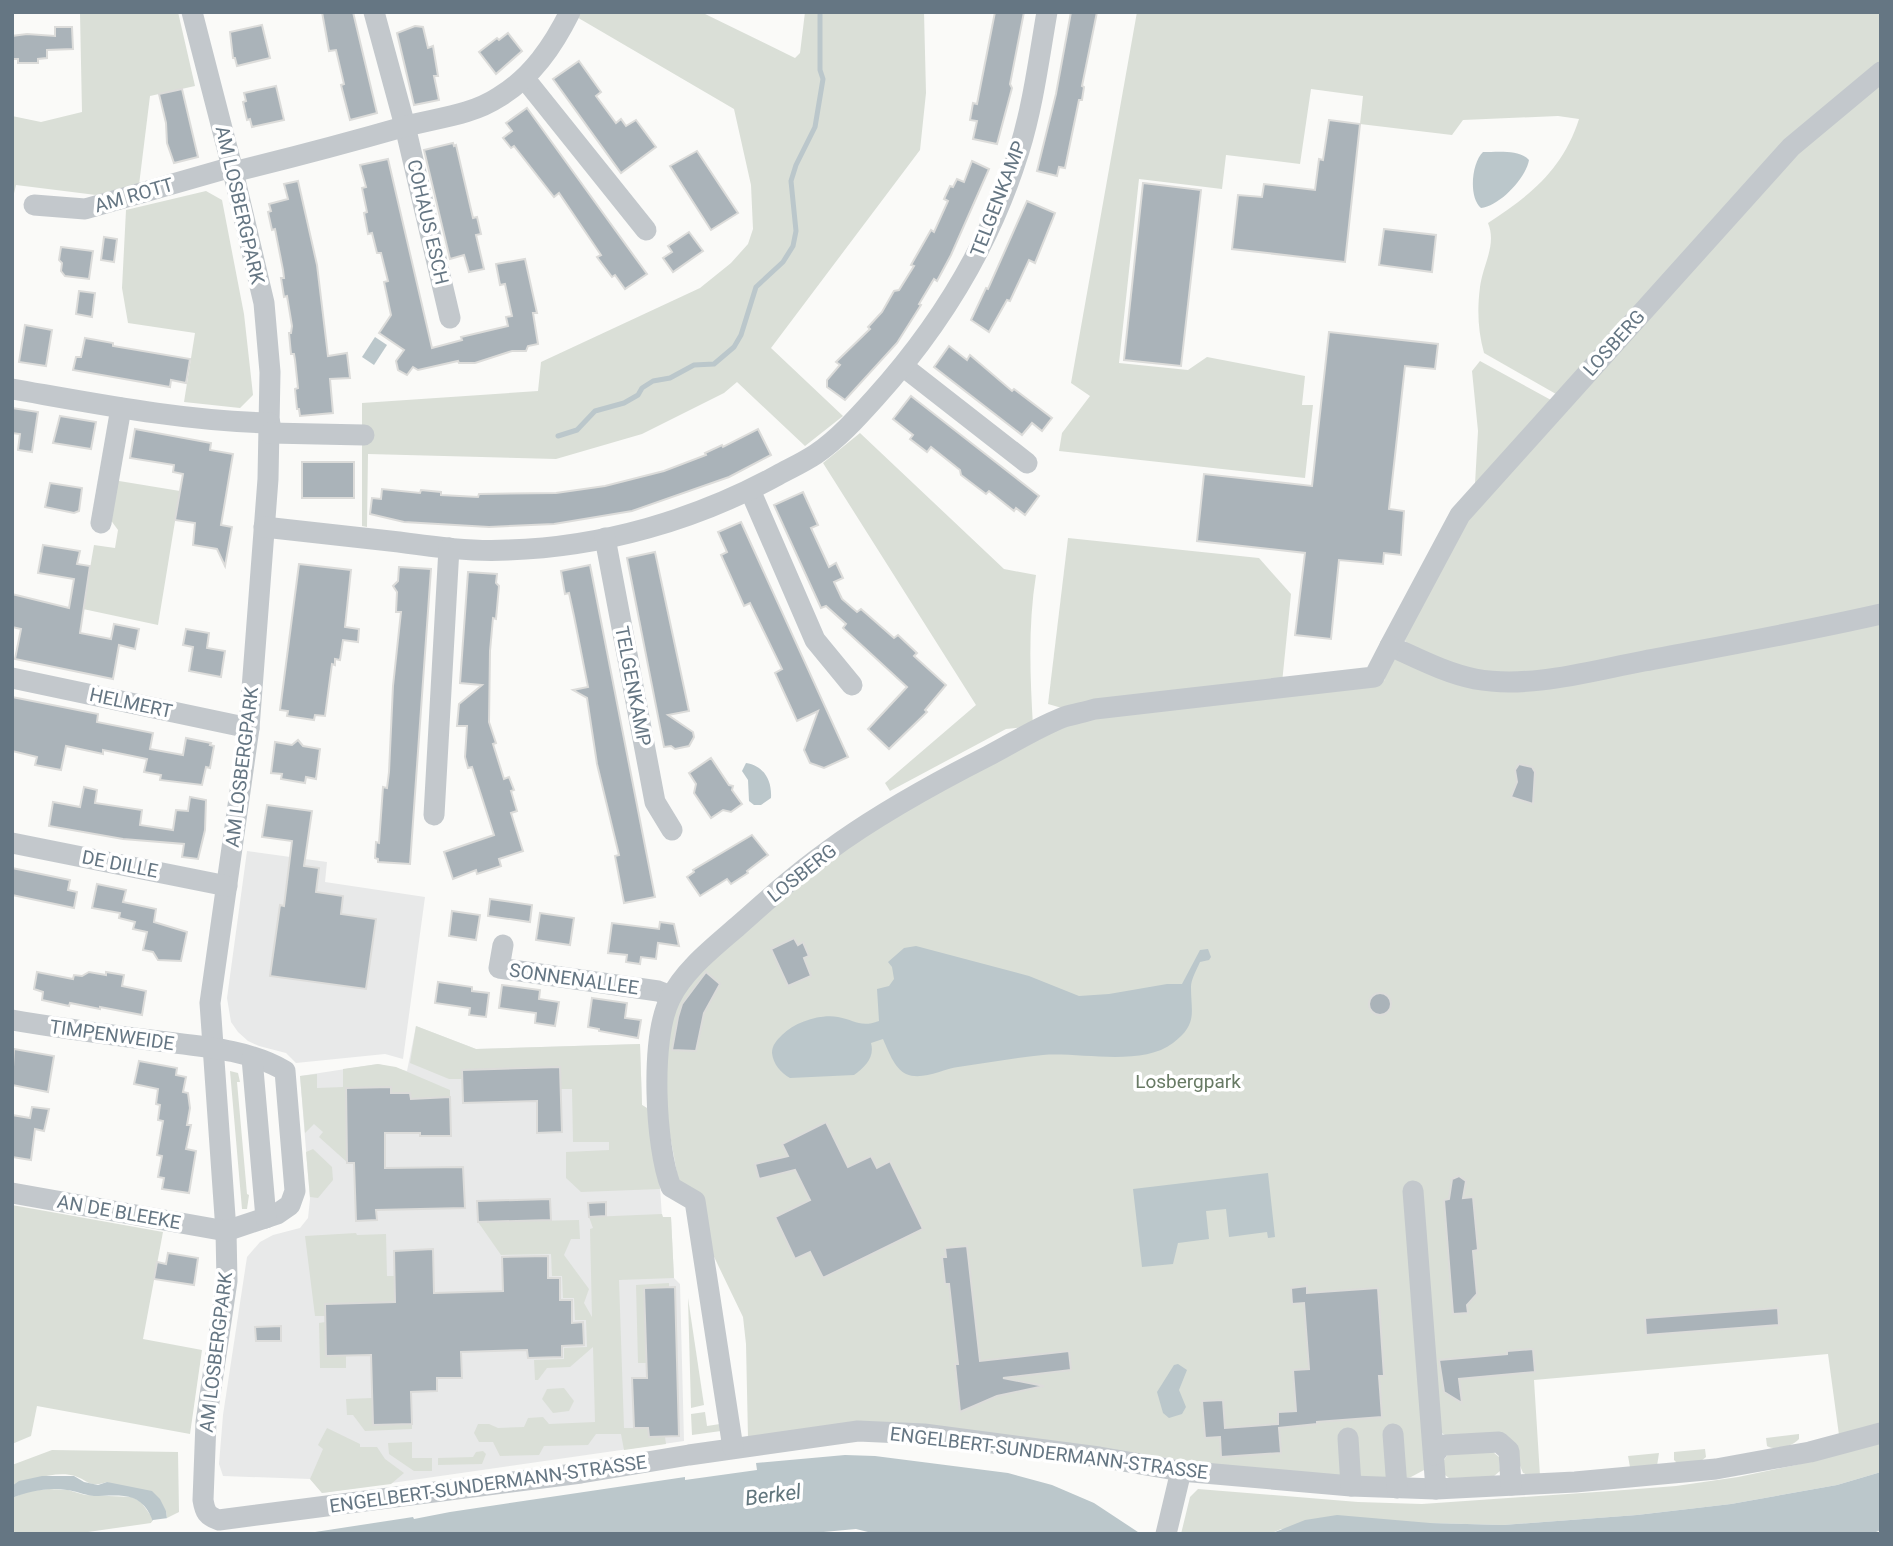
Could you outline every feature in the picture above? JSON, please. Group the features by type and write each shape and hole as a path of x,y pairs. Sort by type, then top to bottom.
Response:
{"street":[{"name":"AM LOSBERGPARK","path":"192,12 264,303 270,372 270,428 249,727 210,1003 227,1281 206,1422 203,1483 205,1511 210,1517 219,1520"},
{"name":"COHAUS ESCH","path":"374,12 405,126 450,318"},
{"path":"233,170 466,113 498,98 524,79 548,50 570,12"},
{"name":"TELGENKAMP","path":"264,527 449,548 507,551 563,546 605,538 706,510 750,490 825,447 854,421 904,367 972,267 1001,200 1025,130 1047,12"},
{"name":"LOSBERG","path":"733,1448 695,1201 671,1187 663,1162 658,1064 664,1013 671,996 715,945 776,891 829,850 950,776 1064,717 1095,709 1374,677 1460,515 1791,146 1881,72"},
{"path":"524,79 646,230"},
{"name":"AM ROTT","path":"34,205 85,209 233,170"},
{"path":"904,367 1027,463"},
{"path":"12,389 212,421 363,435"},
{"path":"101,523 121,408"},
{"path":"750,490 815,640 852,685"},
{"name":"TELGENKAMP","path":"605,538 655,802 672,830"},
{"path":"434,815 449,548"},
{"path":"1390,646 1464,676 1517,681 1567,676 1881,614"},
{"name":"HELMERT","path":"12,678 249,727"},
{"name":"DE DILLE","path":"12,843 227,886"},
{"name":"SONNENALLEE","path":"503,945 499,968 658,991 671,996"},
{"name":"TIMPENWEIDE","path":"12,1020 212,1048 273,1064 285,1071 295,1191 287,1208 266,1218"},
{"path":"226,1231 266,1218 252,1058"},
{"path":"1413,1191 1436,1489"},
{"name":"AN DE BLEEKE","path":"12,1193 226,1231"},
{"name":"ENGELBERT-SUNDERMANN-STRASSE","path":"219,1520 581,1473 858,1431 910,1432 1099,1457 1181,1471 1396,1489 1633,1478 1716,1469 1810,1452 1881,1433"},
{"path":"1393,1434 1396,1489"},
{"path":"1348,1438 1351,1486"},
{"path":"1434,1455 1445,1445 1499,1442 1508,1451 1511,1485"},
{"path":"1166,1534 1181,1471"}],"shaded area":[{"path":"247,851 327,862 325,882 425,897 403,1059 385,1054 296,1063 286,1053 259,1046 238,1032 231,1022 227,998"},
{"path":"416,1026 476,1049 640,1044 642,1105 655,1113 662,1217 671,1217 674,1278 680,1284 684,1441 322,1493 310,1479 223,1476 219,1464 223,1415 247,1257 260,1242 273,1235 300,1228 308,1218 310,1199 300,1076 378,1064 407,1071"}],"green space":[{"path":"178,12 195,86 150,96 139,185 96,195 16,185 12,202 12,116 41,122 82,112 80,13"},
{"path":"577,12 701,12 795,58 800,53 805,12 924,12 926,93 920,150 771,348 843,416 805,446 737,382 724,393 642,434 556,459 368,454 367,527 362,526 362,403 538,391 541,362 700,288 731,263 748,244 753,229 751,185 734,109 575,16"},
{"path":"1137,12 1881,12 1881,63 1556,394 1484,353 1479,329 1479,296 1491,239 1488,223 1544,179 1564,152 1579,119 1558,116 1463,120 1452,135 1360,124 1363,96 1311,89 1300,164 1226,155 1222,189 1139,179 1119,363 1188,370 1207,357 1305,376 1302,405 1313,405 1305,478 1059,451 1062,433 1090,396 1071,383"},
{"path":"1881,84 1881,609 1569,671 1477,675 1416,654 1402,637 1465,523 1790,160"},
{"path":"206,191 222,200 244,314 253,395 240,408 184,402 195,333 128,323 122,288 126,210"},
{"path":"1480,361 1551,400 1475,484 1478,431 1472,371"},
{"path":"860,433 1004,569 1036,575 1031,631 1033,726 1006,729 890,791 885,783 976,705 823,463"},
{"path":"113,480 180,491 158,625 83,609 94,545 115,548 118,530 107,515"},
{"path":"1068,538 1259,558 1291,594 1282,683 1062,708 1048,704"},
{"name":"Losbergpark","path":"1881,618 1881,1425 1839,1435 1828,1354 1534,1380 1540,1476 1523,1473 1516,1456 1450,1437 1439,1429 1426,1469 1411,1477 1387,1482 1218,1465 928,1425 748,1438 743,1317 679,1184 667,1119 663,1051 676,996 757,918 876,825 1078,719 1384,681 1390,661 1400,657 1478,682"},
{"path":"416,1026 476,1049 640,1044 642,1105 655,1113 660,1189 581,1192 566,1178 566,1152 609,1150 609,1142 573,1142 572,1089 561,1089 560,1067 463,1070 462,1079 449,1079 410,1063"},
{"path":"378,1064 396,1067 450,1090 450,1097 411,1099 410,1093 391,1093 390,1087 347,1088 348,1163 319,1137 323,1132 314,1124 305,1133 300,1076 317,1074 317,1088 343,1087 343,1069"},
{"path":"230,1071 238,1073 240,1082 237,1082 249,1195 247,1209 242,1209"},
{"path":"313,1149 332,1167 333,1180 318,1198 310,1197 306,1152"},
{"path":"12,1205 163,1232 143,1339 202,1350 190,1434 37,1406 31,1436 12,1444"},
{"path":"662,1214 663,1217 671,1217 674,1278 619,1280 624,1428 648,1428 649,1437 665,1437 666,1444 624,1450 621,1434 596,1434 588,1445 544,1446 539,1455 500,1456 493,1442 479,1442 474,1433 478,1424 489,1424 498,1428 524,1427 528,1418 543,1417 549,1424 595,1422 593,1347 570,1367 547,1368 538,1380 535,1380 534,1360 564,1359 564,1348 587,1347 586,1320 575,1320 574,1298 563,1298 562,1276 552,1276 551,1254 501,1255 478,1222 579,1220 580,1239 571,1239 564,1255 589,1289 584,1303 592,1317 590,1229 593,1228 589,1217"},
{"path":"386,1234 387,1276 394,1276 395,1290 408,1301 325,1304 325,1316 315,1316 305,1236"},
{"path":"669,1283 669,1287 644,1288 646,1363 638,1363 636,1285"},
{"path":"688,1298 704,1405 691,1408"},
{"path":"325,1322 346,1355 346,1368 320,1368 319,1323"},
{"path":"564,1388 574,1401 569,1411 553,1413 542,1399 547,1389"},
{"path":"372,1398 373,1425 412,1424 412,1429 365,1431 353,1415 347,1415 346,1399"},
{"path":"705,1412 707,1426 720,1424 721,1431 692,1435 691,1414"},
{"path":"327,1428 360,1444 360,1447 377,1447 385,1459 404,1473 391,1484 322,1493 310,1479 323,1449 318,1445"},
{"path":"1799,1434 1799,1439 1788,1446 1767,1446 1766,1438"},
{"path":"412,1442 412,1458 432,1458 432,1471 414,1471 389,1454 388,1443"},
{"path":"1881,1442 1881,1472 1837,1485 1731,1504 1637,1515 1503,1525 1430,1523 1281,1529 1270,1534 1181,1534 1190,1497 1198,1489 1358,1502 1422,1504 1611,1491 1676,1486 1738,1477 1796,1465"},
{"path":"1705,1449 1706,1457 1701,1461 1679,1465 1674,1460 1674,1452"},
{"path":"52,1450 178,1452 179,1512 167,1518 166,1511 107,1482 93,1484 68,1474 43,1476 12,1486 12,1465"},
{"path":"483,1451 486,1454 482,1464 438,1465 438,1458 473,1457 476,1452"},
{"path":"1493,1452 1499,1457 1500,1471 1493,1477 1449,1478 1445,1475 1442,1463 1448,1454"},
{"path":"1659,1453 1657,1466 1630,1467 1628,1456"},
{"path":"68,1490 85,1495 132,1497 141,1502 154,1520 151,1523 74,1534 12,1534 12,1498 29,1491"}],"water":[{"path":"1483,152 1520,154 1529,160 1518,183 1504,197 1481,208 1474,196 1473,180 1476,163"},
{"path":"375,337 387,345 374,365 362,357"},
{"path":"746,763 758,767 766,775 770,785 771,798 761,805 754,805 749,801 748,780 742,771"},
{"path":"916,946 1029,976 1079,996 1182,984 1200,950 1208,949 1211,957 1200,962 1193,977 1192,1011 1186,1030 1173,1043 1145,1055 1043,1055 912,1076 898,1068 883,1039 871,1043 872,1053 868,1061 854,1075 790,1078 781,1071 773,1057 773,1048 780,1037 794,1026 823,1017 838,1017 862,1024 879,1021 877,989 889,986 894,979 892,967 888,962 904,948"},
{"path":"1268,1173 1275,1237 1268,1238 1267,1232 1229,1237 1226,1209 1206,1211 1209,1239 1178,1243 1173,1264 1142,1267 1133,1189"},
{"path":"1178,1364 1187,1370 1179,1390 1186,1407 1182,1414 1169,1418 1163,1413 1157,1392 1174,1365"},
{"name":"Berkel","path":"845,1455 875,1456 1008,1473 1052,1485 1094,1503 1141,1534 876,1534 856,1529 802,1534 302,1534 685,1477 685,1480 757,1470 756,1463"},
{"path":"1881,1472 1881,1530 1871,1534 1270,1534 1305,1520 1337,1515 1430,1523 1503,1525 1637,1515 1731,1504 1837,1485"},
{"path":"42,1476 74,1476 84,1482 98,1485 107,1482 152,1491 166,1511 169,1534 156,1534 146,1508 138,1500 129,1497 94,1496 53,1489 12,1498 12,1486 19,1481"}],"pier":[{"path":"168,1518 170,1534 152,1534 153,1520"}],"building":[{"path":"322,12 353,12 377,113 350,120 336,50 329,51"},
{"path":"995,12 1024,12 1010,84 1012,88 997,144 973,139 977,121 970,120 973,103 977,104"},
{"path":"1071,12 1097,12 1082,86 1082,100 1079,100 1065,168 1059,167 1057,176 1037,171 1056,94"},
{"path":"262,25 270,58 237,66 233,58 230,32"},
{"path":"415,26 423,27 428,48 433,46 438,76 434,76 439,100 414,105 397,33"},
{"path":"55,27 72,27 73,49 47,50 47,58 38,59 38,63 18,63 18,59 12,59 12,36 55,36"},
{"path":"508,33 522,51 496,74 479,52"},
{"path":"579,61 601,92 596,96 616,123 621,119 626,126 636,120 656,147 621,173 553,79"},
{"path":"276,86 284,120 252,127 250,119 247,120 244,93"},
{"path":"182,89 198,157 174,163 167,143 166,123 159,94"},
{"path":"527,108 647,274 625,289 597,257 601,255 559,193 554,197 514,146 511,148 503,138 512,131 506,123"},
{"path":"1329,120 1360,124 1345,262 1232,249 1238,195 1262,197 1264,184 1315,190 1319,159 1323,160"},
{"path":"453,143 456,145 473,218 477,217 481,234 476,235 484,269 469,272 464,255 450,259 424,150"},
{"path":"697,151 738,213 711,230 670,166"},
{"path":"388,159 432,348 462,340 461,337 508,326 506,317 512,316 505,284 500,285 496,264 525,259 537,313 533,313 538,344 528,346 526,351 512,351 475,363 458,361 418,370 413,367 407,375 398,370 396,361 404,350 379,333 391,315 384,282 388,281 381,253 377,253 372,233 368,234 362,188 366,187 360,165"},
{"path":"972,161 989,169 951,255 897,343 845,400 827,387 827,380 840,365 836,362 870,329 868,327 882,312 894,291 899,290 931,230 934,232 948,201 944,199 950,186 953,187 957,179 964,182"},
{"path":"298,181 317,265 328,356 347,353 350,378 330,379 333,413 300,416 295,389 298,388 295,360 294,354 291,354 289,333 292,326 287,296 284,297 281,278 284,278 283,270 275,229 272,230 268,212 271,211 269,204 288,199 284,184"},
{"path":"1143,183 1201,190 1181,366 1124,360"},
{"path":"1027,201 1055,213 1035,263 1029,260 1010,301 1007,300 989,332 971,320 986,288 988,289"},
{"path":"1384,229 1436,235 1432,272 1379,265"},
{"path":"689,232 703,251 673,272 663,258 672,252 668,246"},
{"path":"104,237 117,239 114,262 101,260"},
{"path":"61,247 93,251 89,279 65,276 59,260"},
{"path":"79,291 95,293 92,317 76,314"},
{"path":"25,325 52,330 46,366 19,362"},
{"path":"1329,332 1438,344 1435,369 1405,366 1389,509 1404,511 1401,555 1384,553 1383,564 1339,560 1331,639 1295,635 1305,553 1197,541 1204,474 1312,486"},
{"path":"85,338 113,343 113,346 190,359 186,383 171,380 170,387 73,370 76,357 81,357"},
{"path":"949,346 967,360 970,355 1012,391 1014,389 1052,418 1042,431 1032,423 1022,435 934,367"},
{"path":"911,396 1039,496 1025,515 1016,508 1014,511 989,491 986,494 931,447 927,452 910,439 913,435 893,419"},
{"path":"12,408 38,412 32,452 18,450 20,434 12,433"},
{"path":"60,416 96,422 91,449 53,443"},
{"path":"135,429 211,443 210,450 233,454 221,525 232,527 225,566 217,549 193,545 195,523 175,520 183,474 173,472 174,465 130,458"},
{"path":"758,429 771,455 729,477 632,511 554,524 489,527 404,522 370,514 372,498 381,499 382,489 420,493 421,490 441,492 441,495 478,497 479,494 556,493 605,486 664,471 706,455 705,453"},
{"path":"302,462 354,462 354,498 302,498"},
{"path":"50,483 82,488 79,511 74,513 45,507"},
{"path":"803,492 818,525 811,528 829,567 836,563 843,578 834,582 842,599 857,612 861,609 894,638 898,635 917,653 914,656 946,685 925,710 927,712 889,749 868,729 907,687 843,628 846,624 826,606 821,608 774,505"},
{"path":"741,522 848,757 824,768 810,763 804,750 818,711 797,721 775,673 782,669 750,603 744,606 721,555 727,552 718,532"},
{"path":"43,545 80,551 77,564 90,566 80,633 111,639 114,624 139,629 135,649 119,645 113,679 15,659 21,629 12,627 12,594 69,608 74,579 38,573"},
{"path":"655,552 689,711 668,715 693,732 694,737 689,746 675,749 671,746 664,747 627,558"},
{"path":"299,564 351,570 345,627 359,629 358,642 343,640 340,660 335,659 335,665 332,664 325,716 315,715 314,720 287,716 288,711 280,710"},
{"path":"590,565 655,897 624,903 615,856 619,855 597,764 587,698 573,690 588,687 569,593 565,594 561,571"},
{"path":"399,567 431,569 410,864 378,862 375,858 376,842 379,843 383,787 387,788 389,772 393,686 401,612 396,612 397,592 393,586 398,581"},
{"path":"468,572 497,574 496,583 499,586 496,619 493,618 490,651 489,722 504,779 509,777 514,790 511,791 517,811 511,813 523,851 499,859 501,866 477,874 476,870 453,879 444,852 494,835 472,767 468,768 465,757 467,726 457,726 459,704 482,685 460,683"},
{"path":"186,629 209,633 207,648 225,651 221,677 189,671 193,647 183,645"},
{"path":"12,697 98,714 97,722 153,733 150,749 183,755 186,738 211,743 210,745 214,746 210,768 206,767 202,785 160,780 161,775 144,772 147,759 66,746 61,770 35,765 37,757 12,751"},
{"path":"298,740 303,746 320,749 316,779 306,777 305,783 281,779 282,774 271,773 275,742 292,745"},
{"path":"711,758 729,785 733,786 732,790 742,804 731,812 723,810 711,818 694,793 696,784 689,773"},
{"path":"1519,764 1532,767 1535,772 1533,804 1511,797 1517,782 1515,770"},
{"path":"84,787 97,790 95,803 142,810 140,825 173,830 176,810 188,811 190,797 206,800 205,830 198,859 182,857 184,844 123,839 49,826 53,802 80,807"},
{"path":"267,805 312,811 304,866 319,868 316,892 343,896 341,914 376,919 366,989 270,976 280,905 284,906 292,841 262,837"},
{"path":"752,835 768,855 731,884 727,879 700,896 687,877 693,870"},
{"path":"12,868 70,880 68,890 77,892 74,908 12,895"},
{"path":"97,884 126,890 123,902 156,909 154,922 187,932 181,961 158,960 153,952 143,950 147,932 133,929 135,922 119,918 120,913 92,908"},
{"path":"490,899 532,905 530,922 488,916"},
{"path":"452,911 480,915 476,940 449,936"},
{"path":"540,913 574,918 570,945 536,940"},
{"path":"660,922 674,924 679,946 658,943 656,959 641,957 640,964 626,962 627,955 608,953 612,923 659,929"},
{"path":"794,938 798,945 803,942 809,956 804,958 811,976 788,986 771,949"},
{"path":"37,972 73,979 74,975 82,976 89,972 124,975 122,986 146,991 142,1015 42,1000 43,992 34,989"},
{"path":"706,972 720,984 704,1013 696,1051 672,1050 682,1004"},
{"path":"438,982 472,987 472,991 489,993 486,1017 469,1015 470,1008 435,1003"},
{"path":"502,985 540,990 539,999 559,1002 555,1026 535,1023 536,1013 499,1008"},
{"path":"1380,993 1388,996 1391,1004 1388,1012 1380,1015 1372,1012 1369,1004 1372,996"},
{"path":"592,998 627,1003 625,1018 641,1020 638,1038 588,1027"},
{"path":"14,1049 54,1056 48,1092 12,1085"},
{"path":"139,1061 177,1068 176,1075 186,1077 183,1092 188,1093 190,1108 187,1125 191,1125 186,1149 196,1151 189,1193 162,1189 164,1178 158,1177 162,1156 157,1155 163,1121 158,1120 158,1089 134,1084"},
{"path":"560,1067 562,1132 537,1133 537,1101 463,1103 462,1070"},
{"path":"391,1087 391,1093 410,1093 411,1099 450,1097 451,1136 385,1133 385,1168 463,1167 465,1208 376,1210 377,1220 356,1221 354,1163 347,1163 346,1088"},
{"path":"32,1107 49,1109 44,1131 35,1129 31,1160 12,1157 12,1115 30,1118"},
{"path":"826,1122 848,1167 871,1156 877,1168 890,1161 923,1229 823,1278 810,1252 795,1259 775,1217 810,1200 795,1170 759,1179 755,1164 788,1156 782,1144"},
{"path":"1459,1176 1466,1181 1463,1198 1473,1197 1478,1250 1473,1251 1477,1294 1467,1305 1468,1313 1453,1314 1444,1200 1449,1199 1452,1179"},
{"path":"550,1199 551,1220 478,1222 477,1201"},
{"path":"606,1202 606,1216 589,1217 588,1203"},
{"path":"967,1246 980,1361 1069,1351 1071,1370 1003,1378 1044,1386 997,1396 960,1412 955,1364 958,1364 949,1284 945,1284 942,1257 946,1257 945,1248"},
{"path":"433,1249 434,1293 503,1291 502,1257 548,1256 548,1278 560,1278 560,1300 572,1300 572,1323 583,1322 584,1345 562,1346 562,1357 528,1358 527,1350 461,1352 462,1378 437,1378 437,1391 411,1392 412,1424 373,1425 371,1355 326,1356 325,1304 395,1302 394,1251"},
{"path":"168,1253 198,1258 194,1285 154,1279 157,1262 166,1264"},
{"path":"1307,1286 1307,1293 1378,1288 1384,1376 1379,1376 1382,1417 1279,1428 1281,1453 1221,1457 1220,1437 1205,1438 1202,1401 1223,1400 1225,1428 1278,1424 1278,1412 1296,1411 1293,1370 1309,1369 1304,1303 1292,1304 1291,1288"},
{"path":"675,1287 679,1436 649,1437 648,1428 634,1428 632,1378 647,1378 644,1288"},
{"path":"1778,1308 1779,1325 1646,1335 1645,1318"},
{"path":"281,1326 281,1341 256,1341 255,1327"},
{"path":"1533,1349 1535,1372 1459,1379 1462,1403 1444,1392 1439,1360"}],"waterway":[{"path":"558,436 577,430 595,411 624,403 638,395 642,388 653,381 670,378 694,365 714,364 734,347 741,335 756,287 783,262 793,246 796,231 791,181 815,127 823,79 820,70 820,12"}]}
